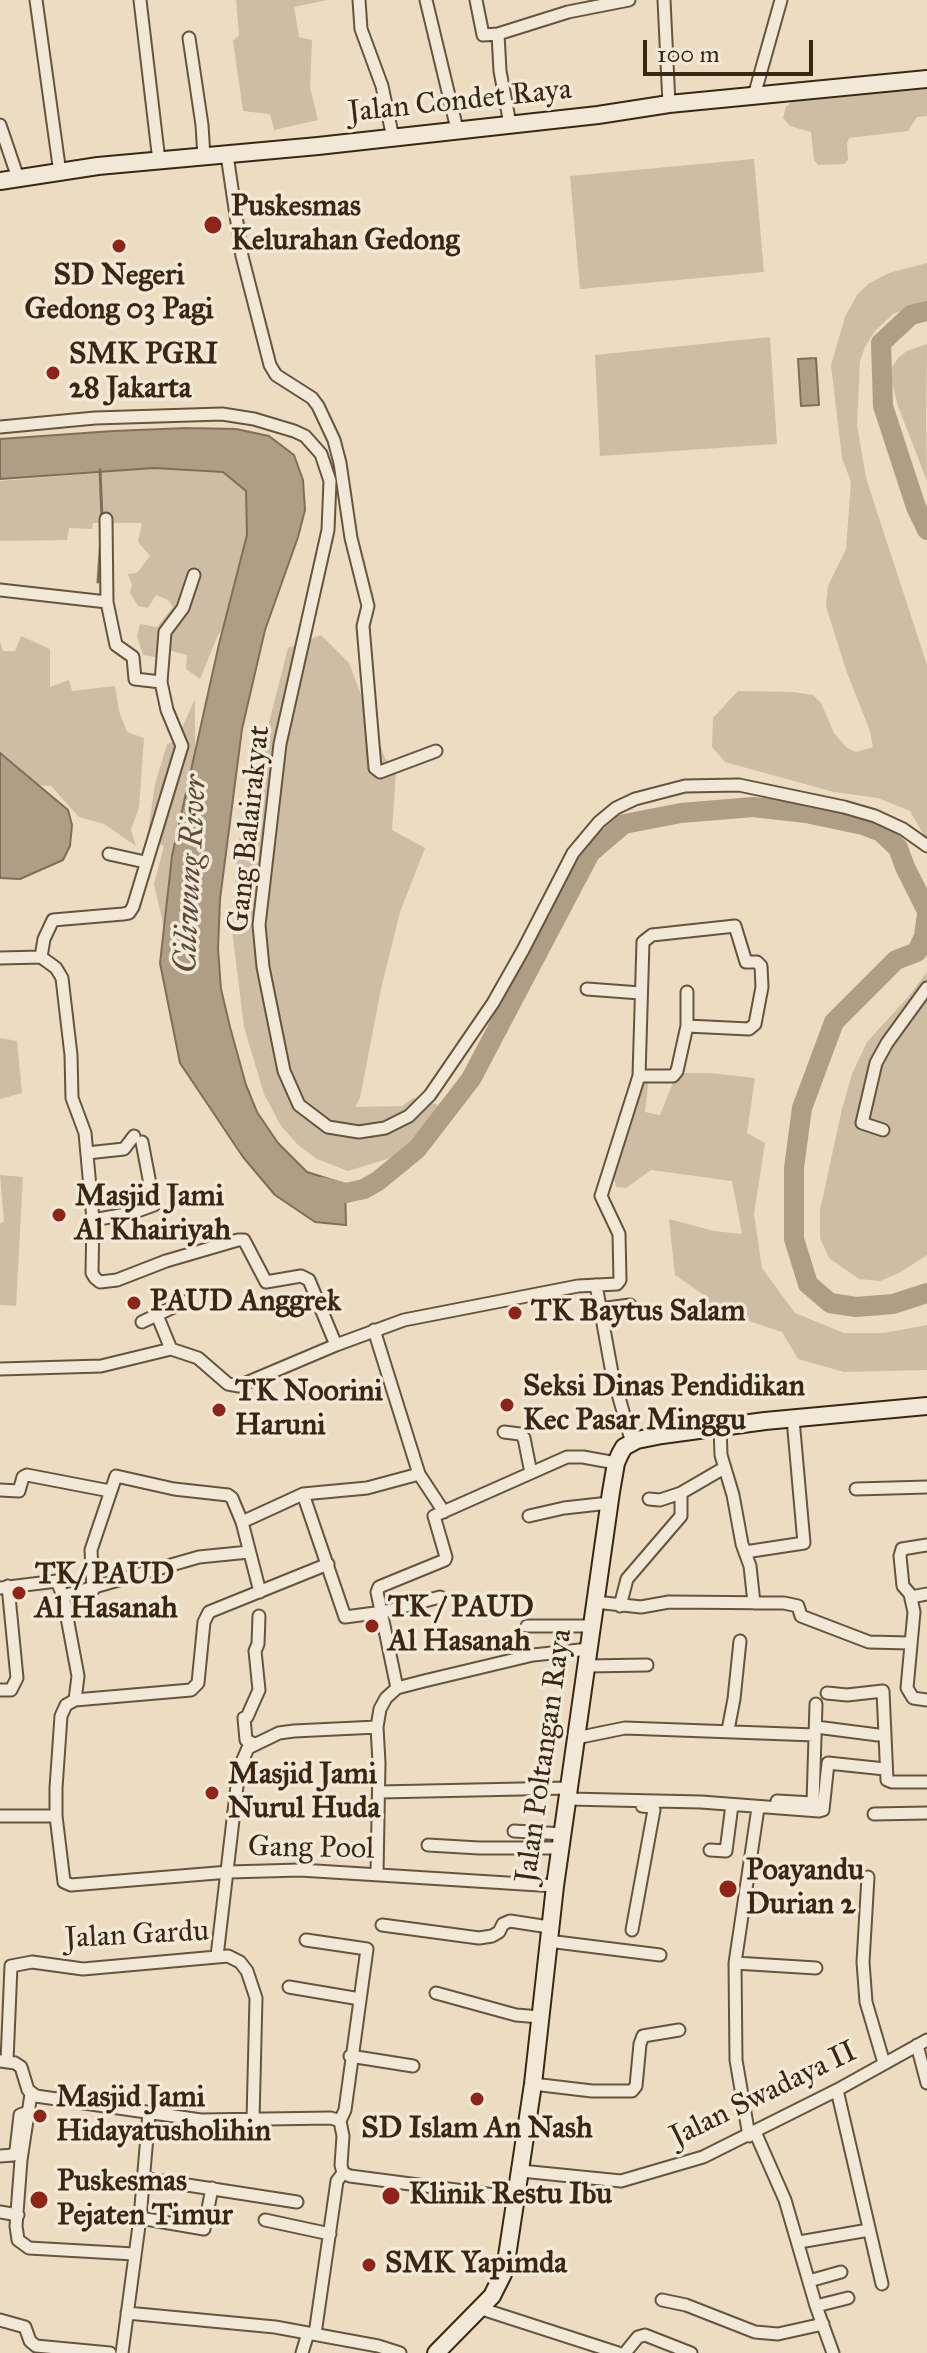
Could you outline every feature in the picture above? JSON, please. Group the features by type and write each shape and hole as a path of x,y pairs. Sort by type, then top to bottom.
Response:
{"street":[{"path":"36,0 60,173"},
{"path":"140,0 159,161"},
{"path":"359,0 361,29 382,86 393,138"},
{"path":"426,0 457,129"},
{"path":"476,0 482,34 498,34 567,6 629,0"},
{"path":"664,0 669,104"},
{"path":"754,96 781,0"},
{"path":"498,34 500,71 510,124"},
{"path":"189,38 204,157"},
{"name":"Jalan Condet Raya","path":"0,181 98,166 393,138 669,104 927,79"},
{"path":"0,125 18,178"},
{"path":"227,155 242,256 270,365 276,375 312,398 318,406 334,440 340,463 349,526 368,606 363,626 375,768 380,772 436,751"},
{"name":"Gang Balairakyat","path":"0,427 95,418 222,414 254,419 294,431 305,436 321,454 330,481 328,530 280,744 259,925 265,980 284,1071 299,1105 328,1127 359,1132 385,1128 409,1116 430,1095 493,1003 573,853 599,822 616,808 635,799 685,786 739,785 875,816 903,829 927,846"},
{"path":"106,519 107,602 116,645 133,657 135,679 161,682"},
{"path":"41,957 44,939 53,920 129,913 133,907 182,746 167,710 161,682 165,630 174,623 183,608 194,575"},
{"path":"0,590 107,602"},
{"path":"109,854 145,862"},
{"path":"0,1369 101,1366 171,1349 198,1358 228,1384 239,1386 374,1330 431,1314 617,1284 620,1280 619,1234 601,1196 639,1076 643,942 647,938 735,926 746,962 761,966 762,987 755,1024 749,1029 687,1026"},
{"path":"0,958 41,957 56,968 62,978 71,1055 72,1098 83,1127 87,1153 93,1220 92,1273 97,1280 117,1280 166,1261 241,1239 247,1242 266,1282 301,1276 309,1280 336,1345"},
{"path":"883,1130 862,1123 876,1063 927,988"},
{"path":"587,989 640,993"},
{"path":"639,1076 675,1074 687,1026 687,992"},
{"path":"87,1153 124,1149 138,1139 154,1205 132,1213 93,1220"},
{"path":"596,1285 616,1387 632,1443 648,1437 720,1426 927,1406"},
{"path":"142,1322 184,1302"},
{"path":"599,1309 630,1305"},
{"path":"157,1315 171,1349"},
{"path":"374,1330 419,1474 439,1514 445,1560 379,1587 377,1594 397,1688"},
{"path":"745,1552 789,1547 804,1542 793,1419"},
{"path":"720,1426 724,1468 753,1580 754,1603"},
{"path":"504,1432 520,1434 524,1438 531,1473"},
{"name":"Jalan Poltangan Raya","path":"436,2353 482,2309 503,2274 533,2084 555,1886 609,1503 616,1463 624,1447 632,1443"},
{"path":"439,1514 574,1456 616,1463"},
{"path":"649,1499 660,1500 681,1493 724,1468"},
{"path":"242,1522 303,1494 367,1488 419,1474"},
{"path":"0,1490 19,1491 23,1477 27,1475 110,1491"},
{"path":"93,1590 91,1550 115,1478 120,1476 160,1487 220,1493 232,1498 242,1522 260,1592"},
{"path":"856,1489 927,1487"},
{"path":"620,1606 627,1579 681,1516 681,1493"},
{"path":"303,1494 345,1617 383,1612 440,1597"},
{"path":"529,1516 609,1503"},
{"path":"927,1545 902,1549 900,1552 903,1586 911,1597 914,1612 907,1688 913,1698 927,1700"},
{"path":"63,1596 93,1590 199,1557 249,1552"},
{"path":"0,1816 56,1816 61,1716 66,1705 75,1700 191,1690 198,1683 205,1617 209,1612 328,1564"},
{"path":"0,1690 11,1690 17,1678 4,1587 54,1580 63,1596 78,1676 75,1700"},
{"path":"911,1597 927,1594"},
{"path":"595,1602 620,1606 669,1602 797,1605 799,1616 869,1642 910,1643"},
{"path":"254,1744 246,1740 244,1718 259,1690 255,1651 259,1616"},
{"path":"527,1626 592,1626"},
{"path":"728,1730 740,1641"},
{"path":"377,1874 377,1727 382,1704 397,1688 533,1655 588,1657 647,1665"},
{"path":"827,1693 847,1695 883,1691 885,1769 889,1782 927,1782"},
{"path":"379,1792 732,1805 813,1803 816,1704"},
{"path":"217,1956 239,1769 248,1748 279,1733 377,1727"},
{"path":"576,1738 625,1728 878,1735"},
{"path":"761,1804 823,1810 829,1762 885,1769"},
{"path":"568,1798 649,1806 654,1810 632,1930"},
{"path":"761,1804 735,1963 736,2060 752,2134 785,2200 833,2353"},
{"path":"710,1850 726,1851 732,1805"},
{"path":"874,1814 927,1813"},
{"name":"Gang Pool","path":"56,1816 62,1875 66,1883 300,1870 555,1886"},
{"path":"514,1831 562,1841"},
{"path":"428,1845 562,1841"},
{"path":"868,1877 863,1962 866,2002 884,2063"},
{"path":"382,1925 479,1938 492,1936 510,1921 549,1934 660,1955"},
{"path":"306,1940 367,1949 345,2110 340,2121 343,2173"},
{"name":"Jalan Gardu","path":"4,1981 11,1966 32,1962 83,1969 217,1956 228,1956 240,1962 253,1983 257,2016 253,2120"},
{"path":"735,1963 816,1968"},
{"path":"4,1981 3,2061 21,2067 31,2094 21,2160 16,2234 22,2244 29,2248 134,2254"},
{"path":"289,1987 360,1999"},
{"path":"436,1993 516,2015 540,2017"},
{"path":"533,2084 631,2092 636,2086 643,2036 679,2030"},
{"path":"922,2042 927,2083"},
{"name":"Jalan Swadaya II","path":"521,2171 621,2181 703,2157 837,2090 922,2042"},
{"path":"350,2056 413,2066"},
{"path":"837,2090 882,2284"},
{"path":"31,2094 201,2120 331,2118 340,2121"},
{"path":"0,2156 13,2155 20,2115 28,2112"},
{"path":"122,2353 140,2218 149,2113"},
{"path":"343,2173 517,2198"},
{"path":"302,2353 311,2333 337,2181 343,2173"},
{"path":"142,2178 297,2202"},
{"path":"140,2218 204,2229 212,2188"},
{"path":"0,2212 18,2215"},
{"path":"265,2220 330,2234"},
{"path":"799,2242 869,2230"},
{"path":"809,2281 841,2272"},
{"path":"816,2306 848,2298"},
{"path":"662,2300 686,2305 755,2332 778,2334 823,2324"},
{"path":"482,2309 618,2353"},
{"path":"127,2313 275,2327 400,2353"},
{"path":"0,2320 25,2327 32,2343 54,2351 110,2353"},
{"path":"625,2353 645,2335 691,2353"}],"shaded area":[{"path":"236,0 327,0 294,7 299,37 312,40 310,87 318,120 274,130 270,114 243,111 233,41 239,35"},
{"path":"927,89 927,116 917,117 908,131 849,138 848,160 844,164 818,165 814,160 811,132 790,126 783,118 786,107 792,102"},
{"path":"754,159 764,272 580,289 570,176"},
{"path":"927,263 927,301 893,314 875,331 865,347 860,361 857,425 866,478 927,665 927,841 910,811 878,798 834,792 725,762 712,747 713,718 738,691 813,695 821,703 834,733 847,748 856,752 873,747 826,606 828,586 846,549 851,482 842,458 831,365 845,317 857,295 868,284 889,273"},
{"path":"770,337 777,444 600,456 595,355"},
{"path":"927,344 927,481 898,406 891,378 892,367 899,357"},
{"path":"220,463 264,489 227,623 218,635 200,679 186,669 187,655 164,649 160,658 143,655 137,636 140,624 157,627 173,607 168,600 156,595 148,608 138,606 130,593 132,585 128,574 137,573 150,556 138,542 142,523 93,523 92,529 69,528 67,540 0,541 0,481"},
{"path":"321,635 349,663 385,758 396,771 392,830 425,848 400,912 360,1098 355,1107 402,1106 413,1098 439,1105 400,1155 348,1171 317,1159 298,1145 281,1126 264,1094 244,1027 232,930 238,844 288,648"},
{"path":"21,636 50,649 50,687 69,680 72,691 115,686 119,711 127,732 144,738 139,807 131,830 136,846 104,824 79,817 51,786 38,785 0,772 0,641 3,651 15,651"},
{"path":"195,699 195,761 170,954 154,884 164,846 147,839 155,784 167,744 176,741"},
{"path":"927,972 927,1255 880,1281 859,1279 829,1258 820,1238 820,1210 842,1109 852,1074 867,1042"},
{"path":"0,1038 17,1041 22,1093 0,1099"},
{"path":"677,1073 755,1078 747,1133 765,1143 754,1214 762,1268 795,1313 844,1333 884,1333 927,1325 927,1370 844,1372 798,1359 782,1332 746,1320 717,1319 707,1297 675,1275 669,1219 714,1231 742,1234 732,1181 651,1170 626,1188 616,1187 613,1173 640,1078 649,1077 645,1112 660,1115"},
{"path":"0,1175 23,1177 16,1306 0,1305 0,1223 4,1222"}],"water":[{"path":"816,358 819,405 801,406 798,359"},
{"path":"187,428 236,429 269,436 294,455 303,480 305,510 265,630 242,729 220,899 218,949 221,989 230,1027 257,1112 278,1143 307,1172 345,1184 346,1225 315,1222 275,1195 243,1157 180,1063 160,963 172,856 219,644 247,535 246,491 223,472 154,468 0,479 0,439"},
{"path":"0,753 68,810 72,825 70,846 63,860 20,879 0,878"}],"waterway":[{"name":"Ciliwung River","path":"927,311 911,315 881,343 883,406 916,507 927,530"},
{"path":"100,470 102,519"},
{"path":"98,582 101,538"},
{"name":"Ciliwung River","path":"322,1187 346,1193 364,1189 417,1149 471,1079 590,853 624,824 681,813 753,807 806,813 863,825 881,832 898,848 927,911"},
{"name":"Ciliwung River","path":"927,914 924,936 917,952 896,960 834,1022 802,1108 794,1168 794,1239 808,1284 830,1303 856,1307 893,1304 927,1293"}],"place":[{"name":"Puskesmas Kelurahan Gedong","path":"213,225"},
{"name":"SD Negeri Gedong 03 Pagi","path":"119,246"},
{"name":"SMK PGRI 28 Jakarta","path":"53,373"},
{"name":"Masjid Jami Al Khairiyah","path":"59,1215"},
{"name":"PAUD Anggrek","path":"134,1303"},
{"name":"TK Baytus Salam","path":"515,1313"},
{"name":"Seksi Dinas Pendidikan Kec Pasar Minggu","path":"507,1405"},
{"name":"TK Noorini Haruni","path":"219,1410"},
{"name":"TK/ PAUD Al Hasanah","path":"19,1593"},
{"name":"TK / PAUD Al Hasanah","path":"372,1626"},
{"name":"Masjid Jami Nurul Huda","path":"212,1793"},
{"name":"Poayandu Durian 2","path":"728,1889"},
{"name":"SD Islam An Nash","path":"477,2099"},
{"name":"Masjid Jami Hidayatusholihin","path":"40,2116"},
{"name":"Klinik Restu Ibu","path":"391,2196"},
{"name":"Puskesmas Pejaten Timur","path":"39,2200"},
{"name":"SMK Yapimda","path":"369,2265"}]}
